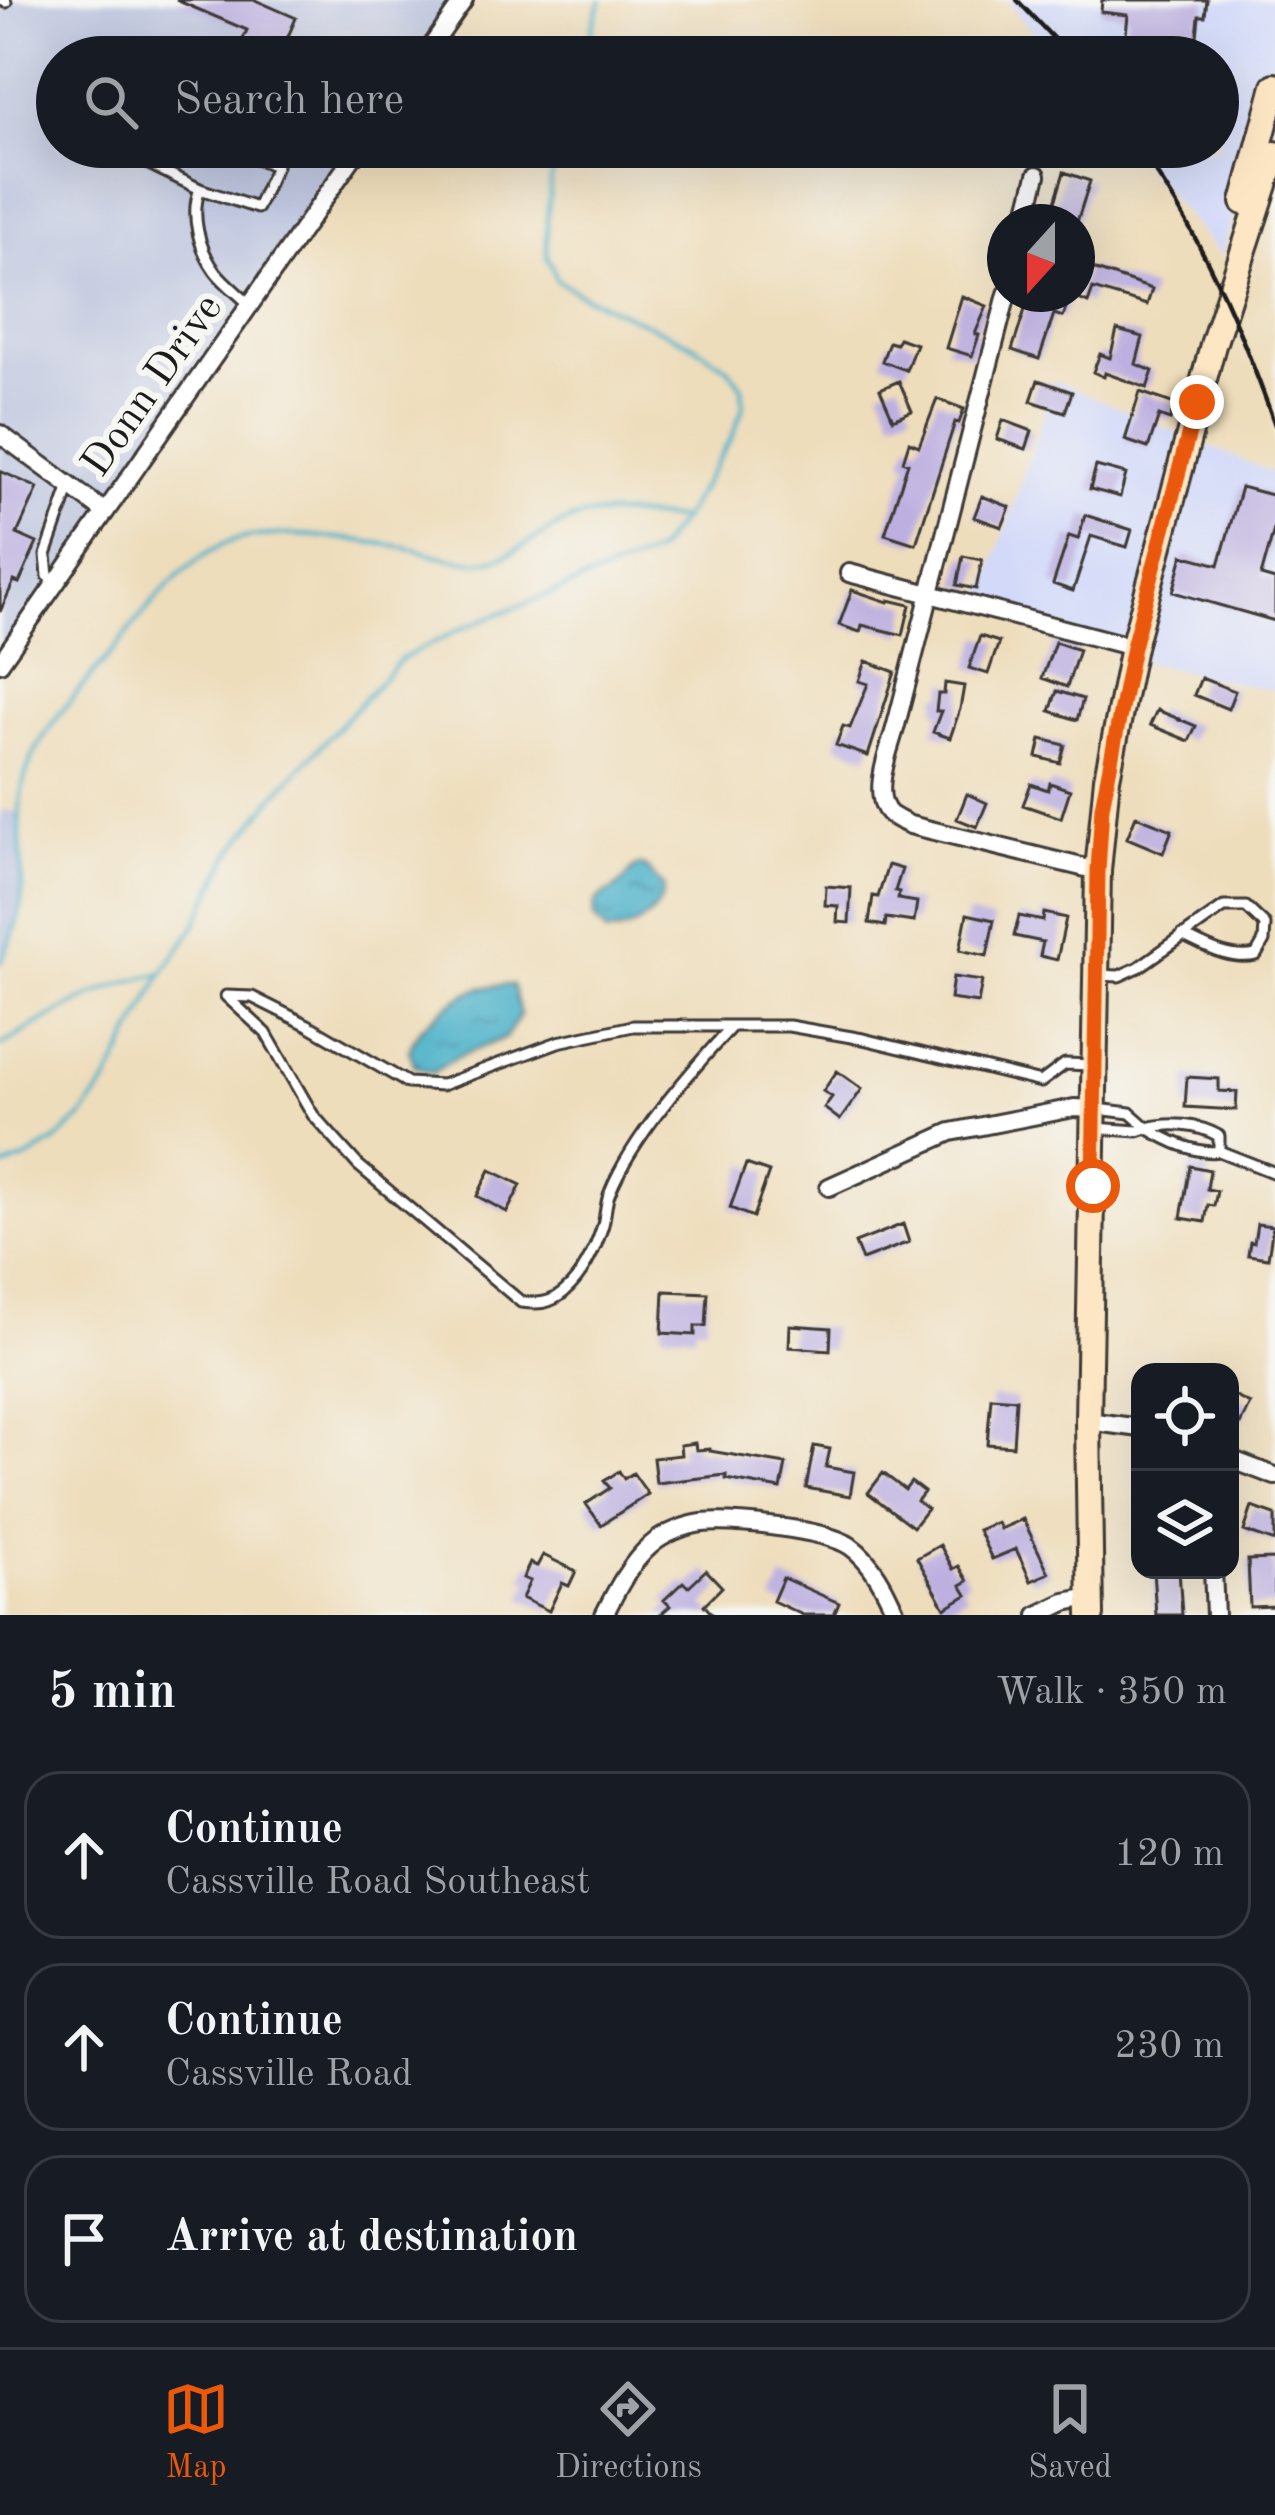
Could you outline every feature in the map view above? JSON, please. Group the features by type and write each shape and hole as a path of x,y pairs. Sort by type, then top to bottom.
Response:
{"main road":[{"path":"1213,345 1217,307 1273,101"},
{"path":"1091,1606 1088,1421 1097,908 1107,778 1133,647 1213,345 1273,167"}],"street":[{"path":"439,36 464,0"},
{"name":"Donn Drive","path":"0,663 345,168"},
{"path":"1030,204 1037,176"},
{"path":"1002,312 881,785 881,802 891,815 910,825 1098,871"},
{"path":"0,434 104,512"},
{"path":"849,573 1133,647"},
{"path":"829,1187 951,1132 1074,1108 1095,1118"},
{"path":"1088,1421 1131,1427"},
{"path":"1239,1463 1275,1477"},
{"path":"604,1615 618,1587 652,1544 699,1523 837,1539 853,1548 876,1573 897,1615"},
{"path":"1213,1579 1215,1615"},
{"path":"1038,1615 1065,1602 1091,1606"}],"lane":[{"path":"157,168 257,208 275,168"},
{"path":"200,189 195,201 198,236 214,271 250,305"},
{"path":"56,582 48,576 46,555 70,486"},
{"path":"1097,975 1119,976 1139,967 1182,935 1224,907 1246,907 1265,925 1256,955 1241,958 1182,935"},
{"path":"731,1026 633,1150 609,1193 602,1228 584,1268 563,1293 544,1304 521,1302 358,1165 313,1115 266,1033 226,996 252,998 408,1083 442,1085 558,1042 633,1026 731,1026 789,1026 1041,1082 1065,1064 1095,1066"},
{"path":"1095,1118 1130,1113 1163,1138 1209,1153 1219,1151 1275,1173"},
{"path":"1095,1118 1138,1131 1162,1124 1205,1128 1219,1136 1219,1151"}],"shaded area":[{"path":"0,0 464,0 439,36 36,36 36,168 345,168 0,663"},
{"path":"1007,0 1275,0 1275,126 1259,123 1222,257 1146,168 1239,168 1239,36 1035,36"},
{"path":"1055,381 1275,474 1275,691 1142,662 981,602"},
{"path":"0,810 19,812 21,857 20,906 0,963"}],"water":[{"path":"638,865 664,888 662,897 644,920 607,933 594,918 596,902"},
{"path":"513,985 520,1015 505,1038 457,1057 432,1073 415,1066 409,1050 429,1020 473,990"}],"building":[{"path":"176,0 255,0 296,18 288,36 244,36 247,30"},
{"path":"1102,0 1207,0 1197,36 1126,36 1128,15 1101,12"},
{"path":"1064,172 1090,181 1083,204 1054,204"},
{"path":"1095,270 1152,289 1147,305 1095,290"},
{"path":"962,296 987,306 972,356 946,348"},
{"path":"1024,312 1065,312 1063,317 1054,314 1039,359 1012,350"},
{"path":"1117,330 1143,337 1136,364 1153,371 1147,388 1093,372 1100,354 1110,358"},
{"path":"899,338 916,344 906,370 882,361 889,342 896,344"},
{"path":"1038,380 1072,392 1065,412 1031,401"},
{"path":"899,381 912,411 893,419 880,389"},
{"path":"1140,392 1175,404 1170,420 1159,416 1148,448 1125,440"},
{"path":"937,399 964,409 959,423 955,422 916,544 885,534 908,463 903,461 909,442 919,446"},
{"path":"1003,420 1032,431 1026,449 997,439"},
{"path":"1096,466 1126,474 1120,497 1090,489"},
{"path":"0,471 38,488 17,534 37,543 0,612"},
{"path":"1241,487 1275,496 1275,526 1261,576 1275,580 1275,621 1173,592 1183,555 1219,565"},
{"path":"982,496 1010,507 1002,527 974,517"},
{"path":"1085,515 1132,530 1127,547 1091,536 1073,591 1053,584 1069,536 1078,539"},
{"path":"963,556 982,560 976,589 957,585"},
{"path":"852,590 910,605 903,635 862,625 860,632 839,625"},
{"path":"980,636 999,642 988,674 969,668"},
{"path":"1055,642 1079,650 1067,687 1042,678"},
{"path":"866,661 895,672 868,756 836,745 843,726 850,728 868,684 859,681"},
{"path":"1201,678 1235,691 1228,709 1194,695"},
{"path":"945,683 964,686 950,738 933,732 941,711 936,711 938,694 944,694"},
{"path":"1057,691 1083,699 1077,720 1050,711"},
{"path":"1157,710 1196,726 1189,741 1150,725"},
{"path":"1041,739 1065,745 1060,763 1037,757"},
{"path":"1050,783 1070,790 1061,818 1023,805 1031,784 1048,790"},
{"path":"967,794 987,803 977,827 957,819"},
{"path":"1136,816 1172,830 1163,853 1127,838"},
{"path":"888,865 902,869 895,891 898,899 917,902 914,922 886,918 885,926 869,923 873,896 878,897"},
{"path":"826,886 851,888 849,923 837,922 838,906 825,905"},
{"path":"1044,913 1066,918 1057,960 1040,956 1043,942 1014,936 1019,916 1043,921"},
{"path":"967,914 994,920 987,956 960,950"},
{"path":"953,977 982,981 978,1003 950,999"},
{"path":"837,1071 862,1089 840,1120 824,1108 832,1097 823,1091"},
{"path":"1187,1077 1219,1079 1219,1091 1237,1092 1236,1110 1185,1107"},
{"path":"746,1164 769,1172 753,1217 730,1208"},
{"path":"1190,1166 1210,1170 1207,1189 1217,1191 1205,1222 1181,1218"},
{"path":"490,1170 521,1185 507,1212 477,1196"},
{"path":"903,1224 909,1242 862,1260 855,1243"},
{"path":"1257,1224 1273,1226 1268,1258 1248,1255"},
{"path":"664,1291 708,1293 706,1326 695,1326 695,1335 662,1333"},
{"path":"790,1325 831,1328 830,1350 789,1347"},
{"path":"991,1397 1016,1399 1013,1446 987,1444"},
{"path":"1239,1398 1250,1404 1239,1427"},
{"path":"695,1443 696,1450 786,1464 781,1489 726,1479 726,1475 656,1483 653,1458 681,1455 680,1445"},
{"path":"814,1446 830,1449 826,1467 854,1472 850,1496 806,1488"},
{"path":"619,1471 624,1479 633,1473 648,1494 601,1525 586,1504 610,1488 604,1481"},
{"path":"883,1473 905,1490 911,1482 924,1492 917,1501 927,1509 913,1527 868,1493"},
{"path":"1252,1507 1275,1515 1275,1542 1244,1531"},
{"path":"1023,1519 1049,1573 1031,1581 1016,1549 992,1559 978,1530 997,1522 1000,1529"},
{"path":"940,1545 953,1569 959,1566 968,1581 961,1585 967,1595 945,1608 917,1558"},
{"path":"543,1555 576,1571 569,1586 562,1583 549,1611 522,1598 530,1581 523,1578 530,1563 537,1566"},
{"path":"1274,1559 1275,1606 1250,1607 1248,1560"},
{"path":"706,1570 722,1587 704,1605 713,1615 660,1615 670,1606 664,1600 683,1582 688,1587"},
{"path":"783,1578 839,1603 834,1615 803,1615 773,1601"},
{"path":"1154,1579 1180,1579 1182,1615 1156,1615"}],"waterway":[{"path":"590,36 601,0"},
{"path":"0,1169 54,1142 81,1118 108,1081 230,854 276,794 401,659 465,627 655,553 682,519 733,435 743,407 742,387 728,368 692,344 557,280 547,256 552,168"},
{"path":"0,963 21,903 20,801 36,751 68,703 142,615 199,558 232,541 294,535 484,561 587,516 682,519"},
{"path":"0,1046 98,993 162,974"}],"railway":[{"path":"1017,0 1051,36"},
{"path":"1152,168 1217,281 1275,425"}],"route":[{"path":"1093,1186 1102,807 1133,647 1197,402"}]}
